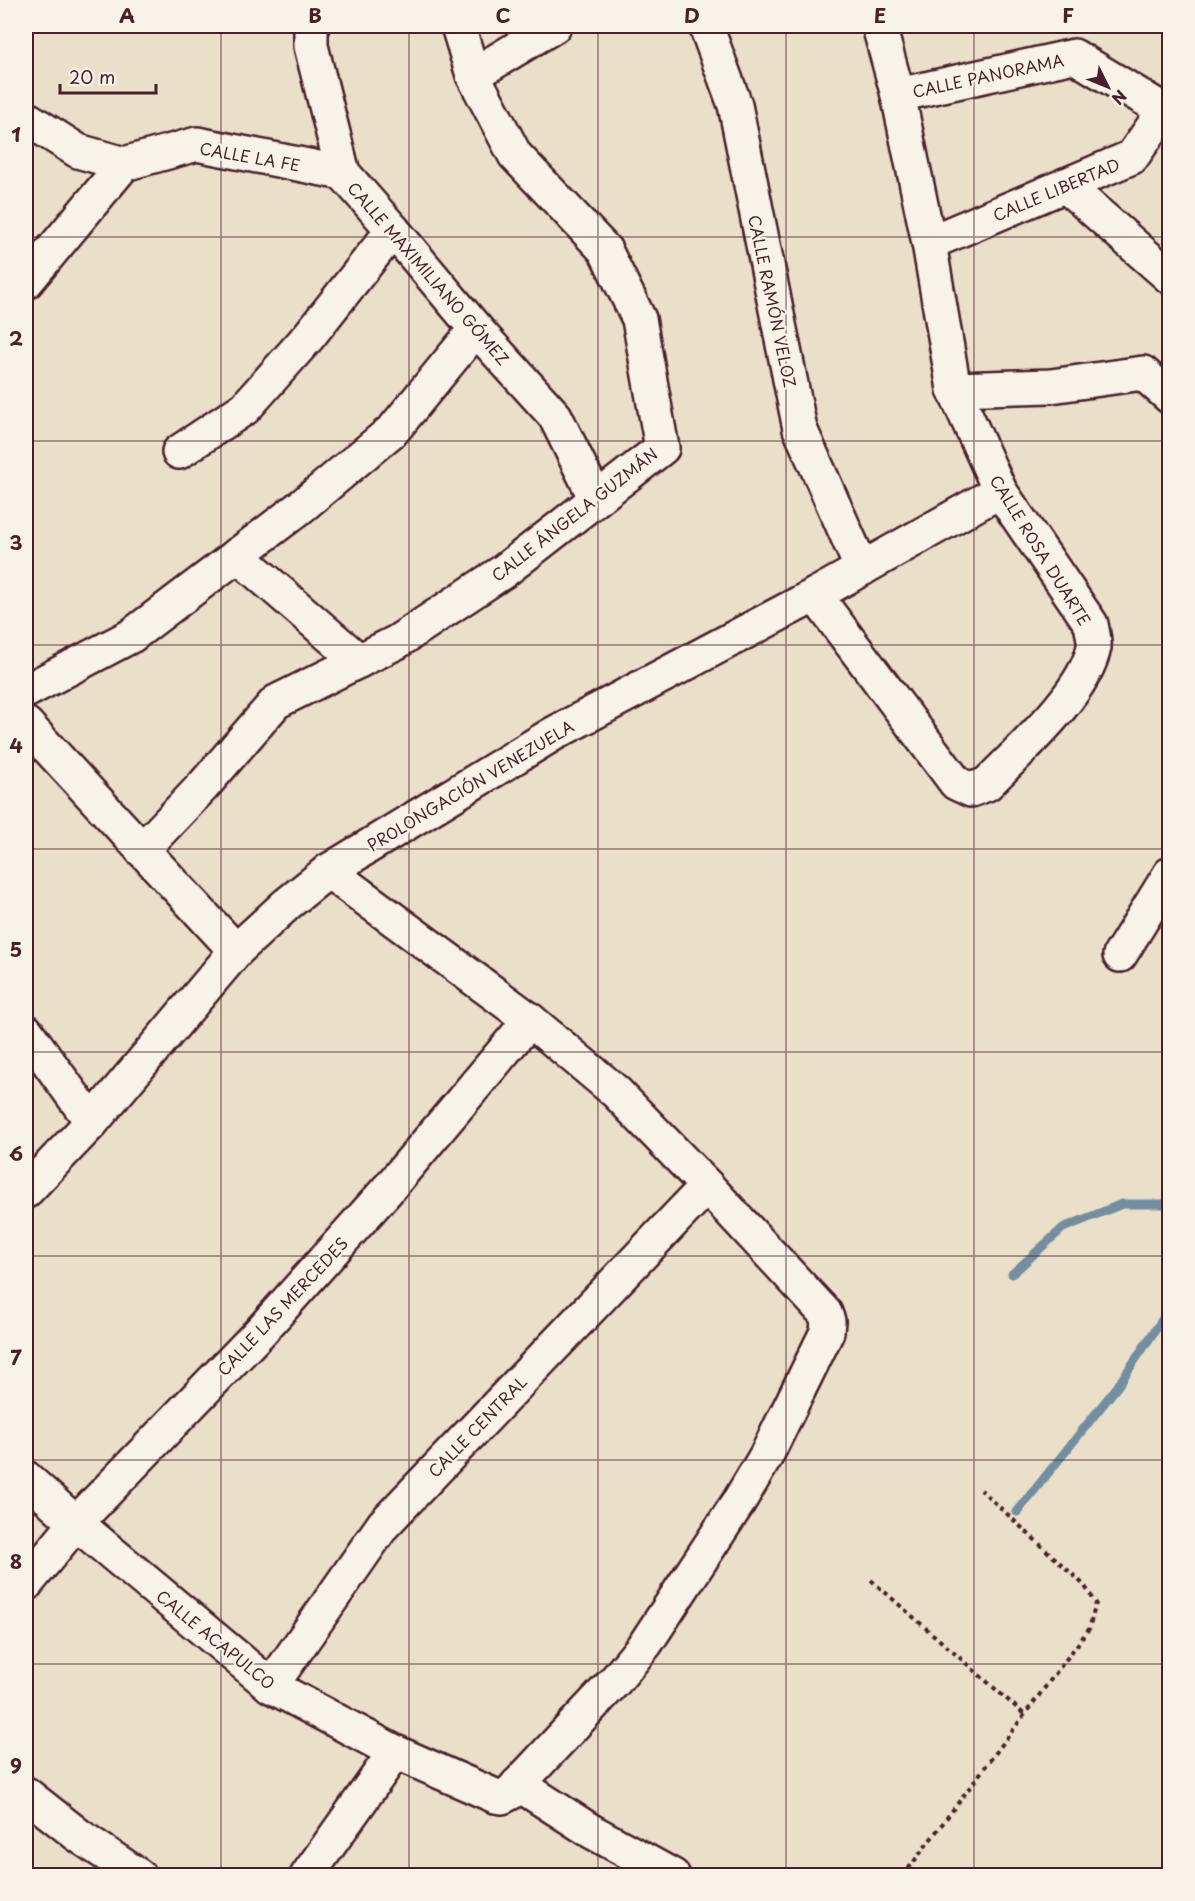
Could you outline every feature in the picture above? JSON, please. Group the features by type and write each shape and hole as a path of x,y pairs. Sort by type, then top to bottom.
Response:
{"street":[{"name":"CALLE MAXIMILIANO GÓMEZ","path":"311,26 311,46 343,174 476,329 555,416 596,499"},
{"name":"CALLE ÁNGELA GUZMÁN","path":"142,850 204,785 276,702 397,642 504,571 662,448 639,319 605,250 515,155 473,75 458,26"},
{"path":"473,75 554,26"},
{"name":"CALLE RAMÓN VELOZ","path":"706,26 735,105 800,429 862,569"},
{"name":"CALLE ROSA DUARTE","path":"815,595 956,783 971,790 987,784 1061,706 1087,668 1094,645 1091,624 1000,491 954,389 929,243 898,95 879,26"},
{"name":"CALLE PANORAMA","path":"898,95 1074,56 1167,113"},
{"name":"CALLE LIBERTAD","path":"929,243 1132,157 1167,113"},
{"path":"26,118 78,151 124,164 26,282"},
{"name":"CALLE LA FE","path":"124,164 197,144 343,174"},
{"path":"1065,185 1170,277"},
{"path":"179,452 245,408 309,336 393,230"},
{"path":"26,692 131,636 302,506 394,429 476,329"},
{"path":"954,389 1051,386 1143,373 1170,397"},
{"name":"PROLONGACIÓN VENEZUELA","path":"26,1191 92,1122 236,951 287,904 328,871 553,734 815,595 1000,491"},
{"path":"237,555 359,661"},
{"path":"26,724 236,951"},
{"path":"328,871 530,1020 616,1092 825,1313 828,1322 827,1332 766,1456 646,1643 615,1682 506,1790"},
{"path":"1120,955 1170,874"},
{"name":"CALLE LAS MERCEDES","path":"26,1584 76,1523 268,1323 388,1188 530,1020"},
{"path":"26,1031 92,1122"},
{"name":"CALLE CENTRAL","path":"271,1686 383,1525 707,1186"},
{"name":"CALLE ACAPULCO","path":"26,1478 76,1523 271,1686 395,1752 506,1790 591,1831 673,1875"},
{"path":"307,1875 395,1752"},
{"path":"26,1794 78,1835 139,1875"}],"path":[{"path":"903,1875 1089,1629 1096,1603 1084,1585 981,1490"},
{"path":"871,1580 1025,1714"}],"waterway":[{"path":"1012,1274 1063,1228 1122,1204 1170,1204"},
{"path":"1017,1512 1117,1387 1170,1308"}]}
